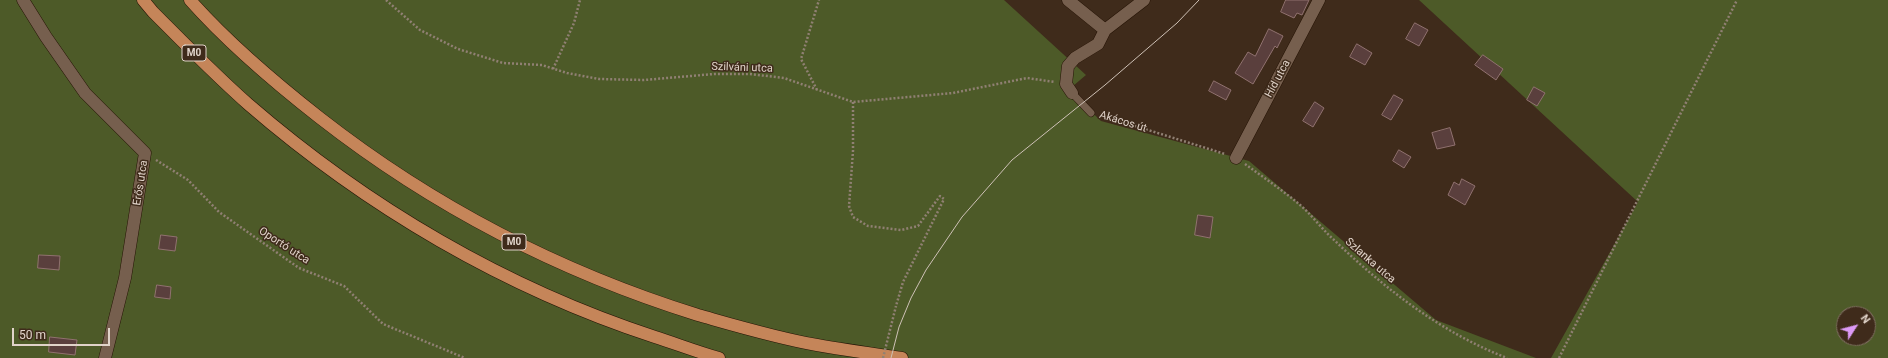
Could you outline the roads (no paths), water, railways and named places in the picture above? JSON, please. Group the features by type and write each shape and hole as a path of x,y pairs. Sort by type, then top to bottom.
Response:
{"highway":[{"name":"M0","path":"143,0 153,12 247,103 305,151 355,187 420,230 490,268 554,299 614,324 694,352 719,358"},
{"name":"M0","path":"190,0 232,43 287,92 351,142 436,199 511,241 608,284 646,299 734,325 816,345 902,358"}],"street":[{"name":"Erős utca","path":"23,0 46,38 86,93 145,153 125,278 105,358"},
{"path":"1068,0 1105,30"},
{"path":"1069,88 1068,66 1074,58 1098,44 1105,30 1144,0"},
{"name":"Híd utca","path":"1236,158 1319,0"}],"lane":[{"name":"Akácos út","path":"1069,88 1092,113"}],"tram line":[{"path":"891,358 899,327 911,298 926,270 962,217 1012,160 1105,85 1177,23 1199,0"}]}
